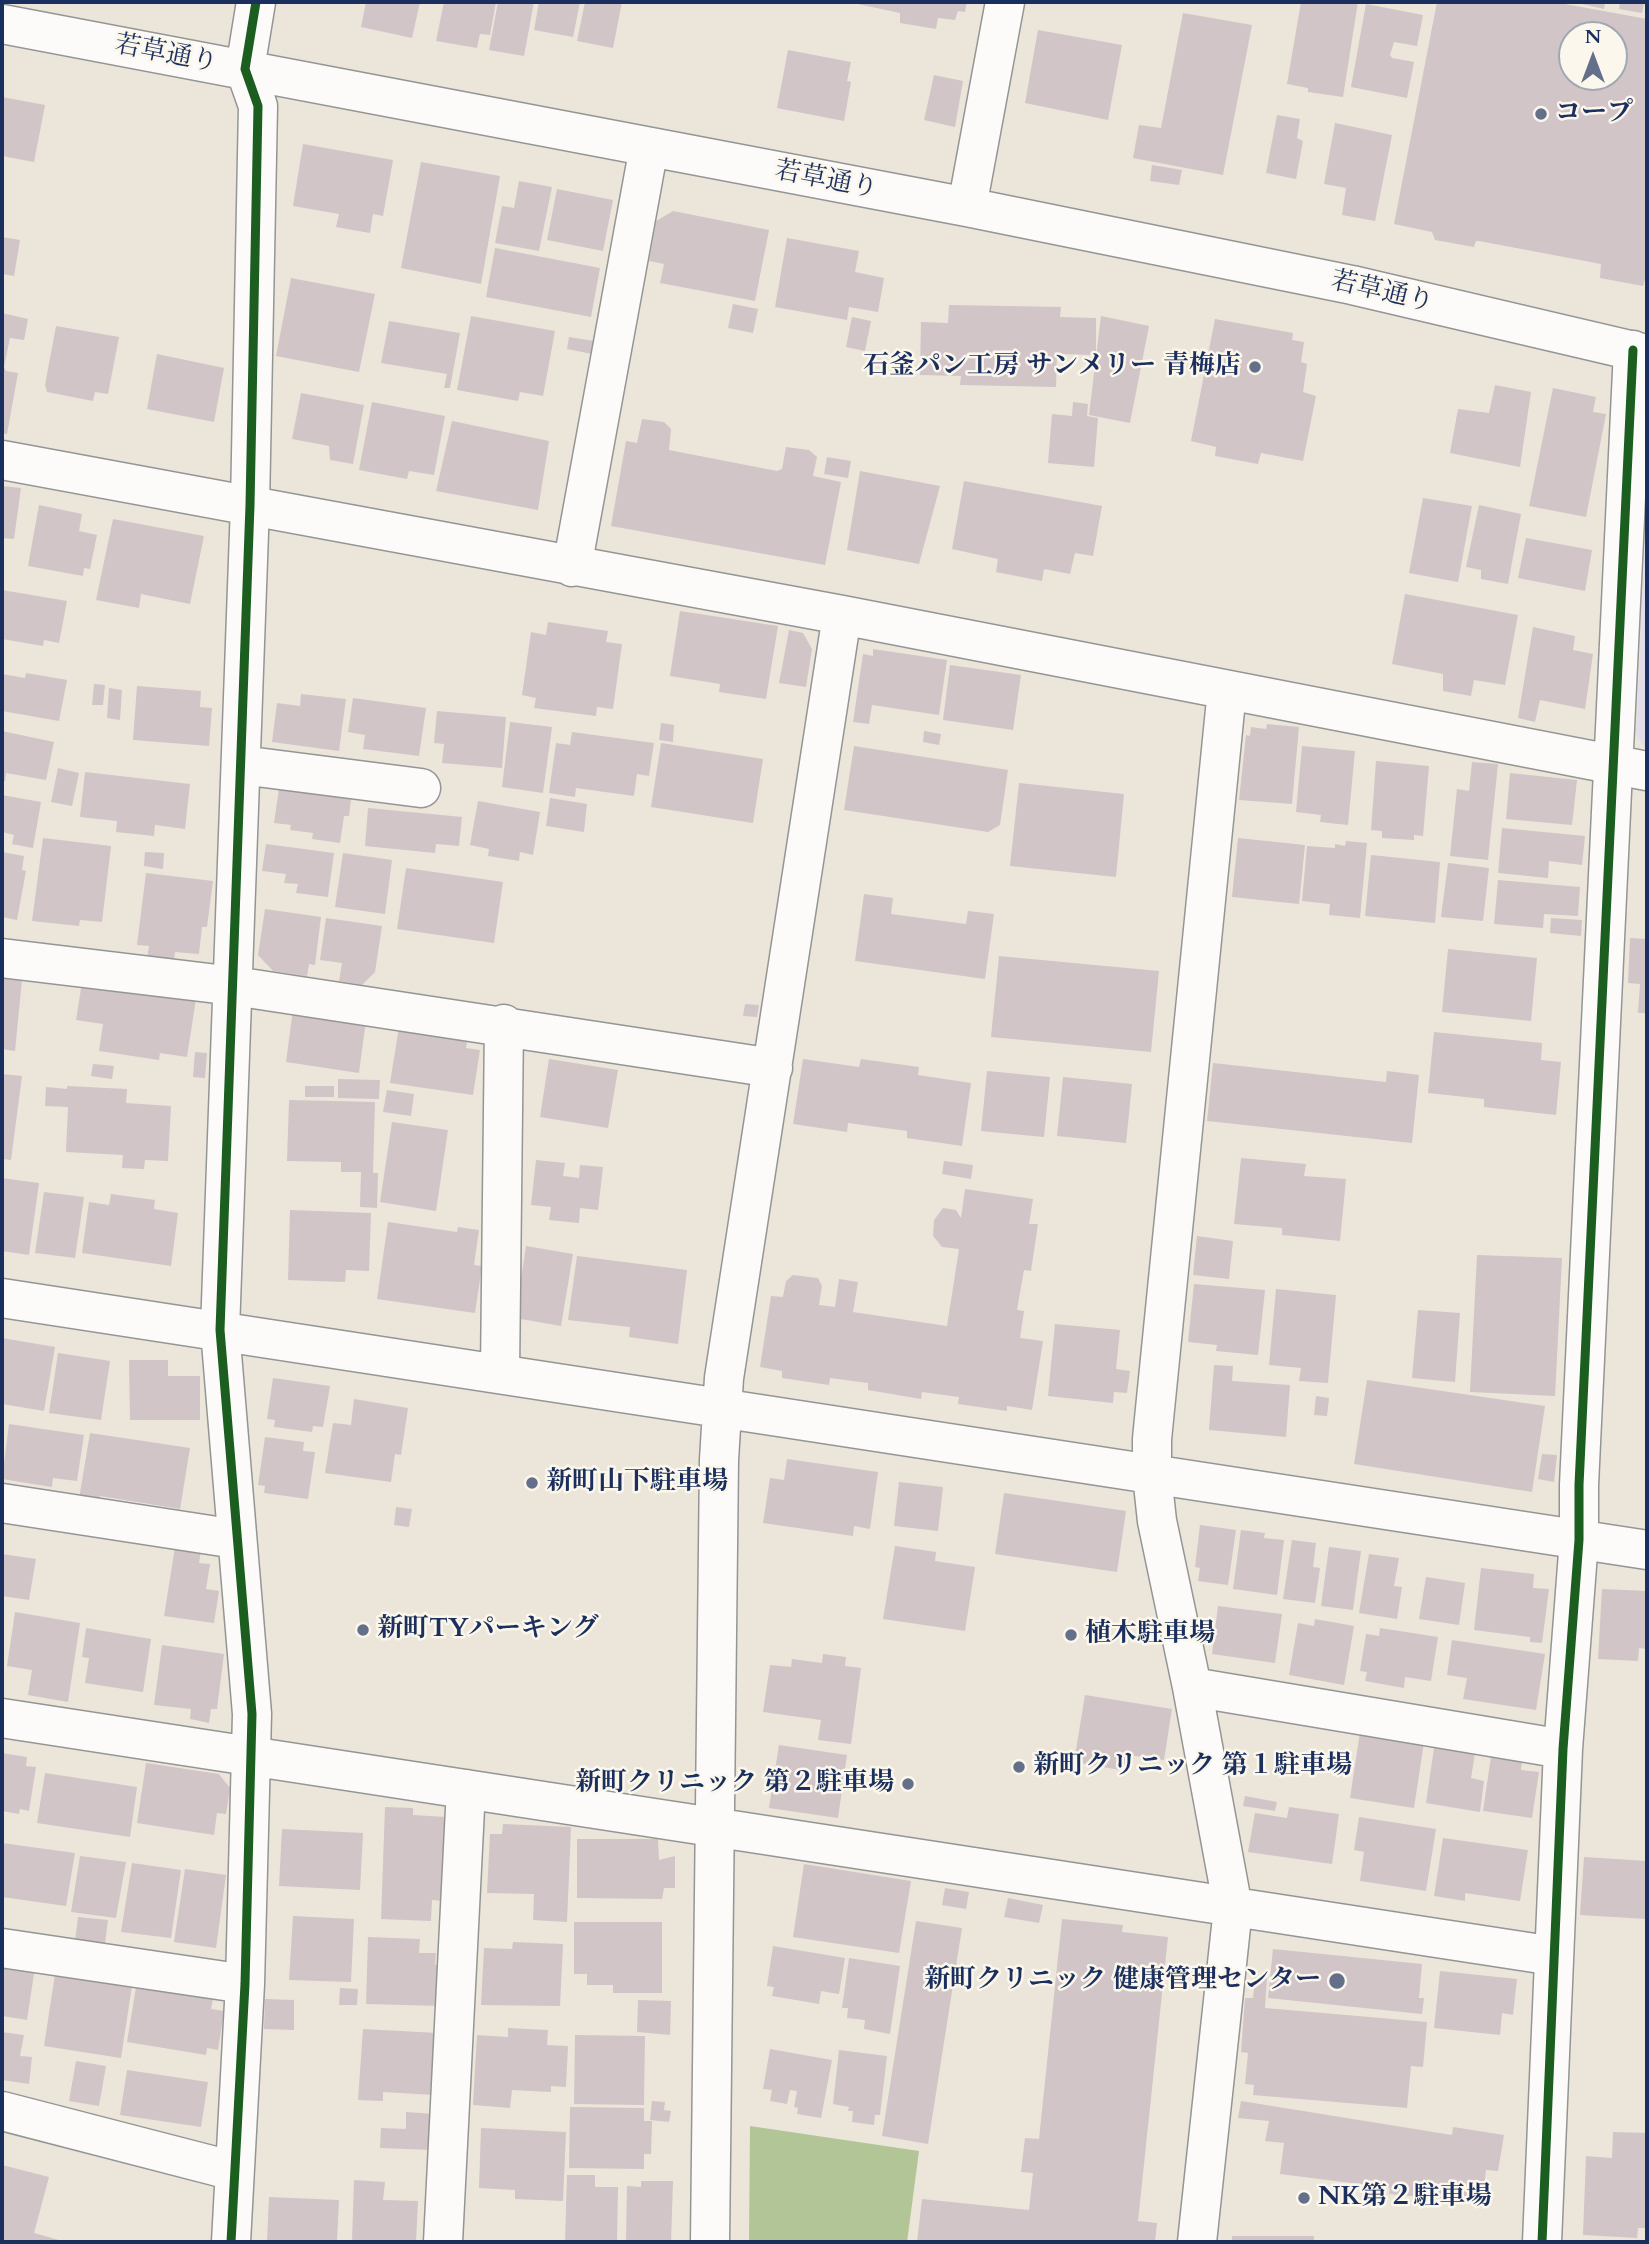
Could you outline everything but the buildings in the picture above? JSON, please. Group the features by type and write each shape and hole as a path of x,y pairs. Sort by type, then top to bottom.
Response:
{"street":[{"path":"231,2242 245,1984 251,1714 220,1330 242,765 258,106 245,69 256,2"},
{"path":"967,207 1005,2"},
{"name":"若草通り","path":"2,24 967,207 1352,285 1640,352"},
{"path":"572,567 649,148"},
{"path":"1542,2242 1563,1749 1630,767 1640,352"},
{"path":"2,460 842,615 1630,767"},
{"path":"710,2242 719,1460 724,1378 842,615"},
{"path":"1197,2242 1233,1908 1192,1687 1157,1521 1152,1475 1152,1439 1227,690"},
{"path":"242,765 421,788"},
{"path":"2,958 234,986 504,1024 773,1068"},
{"path":"500,1372 504,1024"},
{"path":"2,1298 500,1372 1647,1550"},
{"path":"2,1503 236,1539"},
{"path":"1192,1687 1563,1749"},
{"path":"2,1718 1555,1956"},
{"path":"443,2242 466,1789"},
{"path":"2,1948 245,1984"},
{"path":"2,2111 234,2171"}],"shaded area":[{"path":"1647,490 1647,751 1636,735"}],"green space":[{"path":"750,2126 919,2151 907,2242 749,2242"}],"cycle path":[{"path":"231,2242 245,1984 252,1714 220,1330 250,505 258,106 245,69 256,2"},
{"path":"1542,2242 1563,1749 1579,1540 1579,1485 1633,350"}],"place":[{"name":"コープ","path":"1541,114"},
{"name":"石釜パン工房 サンメリー 青梅店","path":"1255,367"},
{"name":"新町山下駐車場","path":"532,1483"},
{"name":"新町TYパーキング","path":"363,1630"},
{"name":"植木駐車場","path":"1071,1635"},
{"name":"新町クリニック 第１駐車場","path":"1019,1767"},
{"name":"新町クリニック 第２駐車場","path":"908,1784"},
{"name":"新町クリニック 健康管理センター","path":"1337,1981"},
{"name":"NK第２駐車場","path":"1304,2198"}]}
